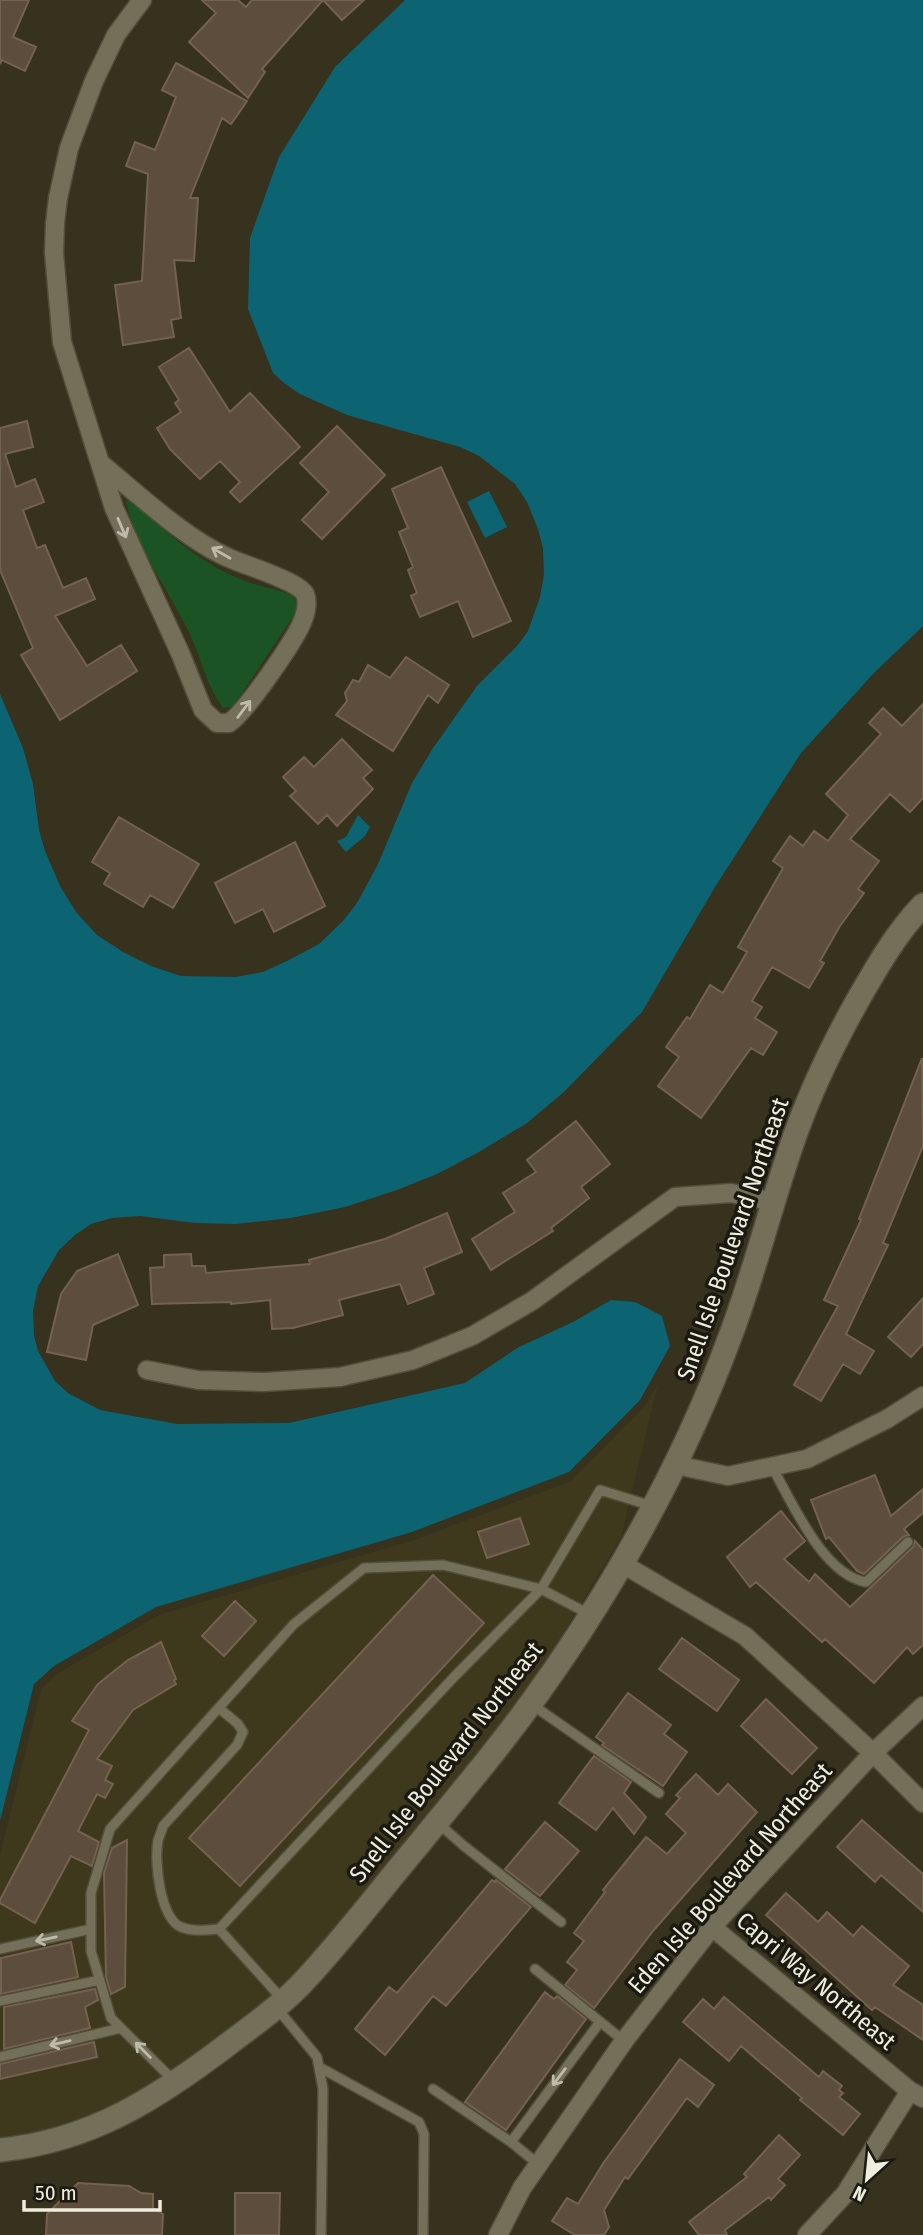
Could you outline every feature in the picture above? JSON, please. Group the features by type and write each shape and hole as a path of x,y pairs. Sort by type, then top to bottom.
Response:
{"street":[{"path":"100,463 187,532 224,556 286,580 298,586 304,594 305,611 298,629 243,710 229,723 217,723 203,710 114,508 62,342 54,253 55,223 63,176 79,116 116,35 142,0"},
{"name":"Snell Isle Boulevard Northeast","path":"0,2150 74,2136 144,2103 304,1982 530,1703 621,1563 676,1465 731,1337 793,1141 829,1055 874,972 895,939 923,905"},
{"path":"147,1370 198,1380 265,1382 340,1377 414,1360 472,1336 532,1301 675,1197 731,1193 774,1202"},
{"path":"676,1465 728,1476 807,1459 887,1419 923,1396"},
{"path":"621,1563 745,1636 873,1753 923,1803"},
{"name":"Eden Isle Boulevard Northeast","path":"498,2235 522,2188 538,2164 624,2041 712,1927 873,1753 923,1706"},
{"name":"Capri Way Northeast","path":"712,1927 917,2095"},
{"path":"807,2235 845,2194 917,2095"}],"lane":[{"path":"772,1467 822,1553 853,1580 866,1582 908,1542"},
{"path":"219,1708 238,1724 243,1732 237,1745 163,1826 158,1843 159,1885 168,1913 180,1927 199,1931 219,1929 454,1677 541,1589 600,1490 653,1506"},
{"path":"175,2082 111,2018 91,1951 92,1893 110,1829 294,1624 364,1568 443,1564 541,1589 589,1614"},
{"path":"530,1703 659,1794"},
{"path":"437,1821 464,1846 561,1922"},
{"path":"0,1949 91,1929"},
{"path":"219,1929 279,2003 317,2057 323,2089 321,2235"},
{"path":"535,1969 624,2041"},
{"path":"0,2001 100,1980"},
{"path":"511,2142 600,2022"},
{"path":"0,2057 121,2028"},
{"path":"319,2067 419,2122 424,2134 423,2235"},
{"path":"433,2088 538,2164"}],"shaded area":[{"path":"658,1384 621,1537 542,1668 459,1780 298,1974 257,2010 140,2094 98,2115 45,2133 0,2139 0,1855 41,1689 58,1673 159,1615 414,1540 571,1481 645,1406"}],"green space":[{"path":"135,500 159,525 200,557 245,581 292,595 297,603 294,615 233,707 223,708 217,700 190,634 145,553 126,501"}],"water":[{"path":"405,0 923,0 923,626 873,674 801,753 715,887 642,1012 564,1092 527,1123 437,1174 345,1207 291,1218 236,1224 195,1223 140,1216 112,1218 91,1224 59,1250 38,1286 33,1311 34,1336 38,1351 55,1381 68,1393 100,1410 177,1424 289,1423 465,1383 519,1347 573,1322 611,1300 635,1302 662,1316 670,1346 640,1400 569,1472 412,1532 156,1607 54,1666 34,1684 0,1821 0,694 23,748 33,784 39,830 45,851 60,886 76,912 97,935 151,966 181,976 235,977 263,972 319,944 357,903 378,864 412,783 477,686 517,646 528,631 540,597 544,575 543,548 527,502 515,484 479,456 460,447 347,415 300,394 273,373 248,309 250,238 279,157 335,67"},
{"path":"489,491 507,527 485,538 467,502"},
{"path":"358,815 370,827 365,836 346,852 337,841 346,837"}],"building":[{"path":"0,0 29,0 13,37 36,47 25,71 2,60 0,64"},
{"path":"202,0 238,0 246,7 252,0 323,0 262,69 265,72 248,98 189,42 216,13"},
{"path":"323,0 364,0 342,20"},
{"path":"176,63 247,101 231,124 222,118 190,198 198,198 194,261 174,260 181,318 171,320 174,337 123,345 115,285 142,281 148,174 126,166 135,142 155,150 176,97 162,90"},
{"path":"189,348 230,412 250,393 300,447 240,502 230,492 240,482 220,461 200,479 170,449 157,428 181,412 175,403 179,400 159,367"},
{"path":"27,421 33,447 5,454 16,487 35,479 44,502 23,510 37,548 45,545 63,588 86,578 95,599 55,616 87,666 121,645 137,671 60,720 21,655 33,648 0,570 0,428"},
{"path":"337,426 385,475 322,539 302,520 329,492 300,463"},
{"path":"441,467 511,621 473,637 458,601 420,617 411,596 417,593 408,570 413,567 399,532 408,528 392,489"},
{"path":"406,657 449,685 438,703 428,695 393,751 336,715 347,701 345,693 353,680 359,682 368,665 390,678"},
{"path":"923,704 923,798 910,812 890,794 850,839 879,861 858,889 864,893 840,926 820,961 824,963 809,988 772,967 752,1001 762,1007 755,1018 777,1032 763,1055 751,1048 701,1118 658,1086 679,1057 666,1047 687,1017 690,1019 710,985 723,993 747,952 738,947 783,868 773,861 790,836 803,846 814,831 828,841 848,815 826,794 881,734 869,723 883,708 902,726"},
{"path":"342,739 372,770 363,778 373,789 337,826 327,815 318,824 290,796 296,791 283,777 304,757 314,767"},
{"path":"119,817 199,864 173,908 150,895 143,907 104,884 110,873 92,862"},
{"path":"295,842 325,906 274,932 263,909 235,923 215,883"},
{"path":"922,1058 923,1146 883,1243 888,1245 846,1334 874,1351 860,1374 843,1364 821,1401 794,1385 838,1306 824,1300 861,1220 859,1219"},
{"path":"576,1121 610,1164 581,1187 589,1198 551,1228 553,1231 491,1270 472,1239 515,1212 503,1193 536,1172 527,1160"},
{"path":"447,1213 462,1252 424,1268 434,1294 408,1304 400,1284 339,1300 343,1315 293,1328 272,1329 270,1300 231,1304 152,1304 150,1268 164,1267 164,1255 191,1254 192,1266 205,1266 206,1273 310,1264 309,1260 385,1239"},
{"path":"118,1254 138,1305 93,1325 86,1360 47,1352 61,1294 77,1271"},
{"path":"923,1298 923,1344 911,1357 888,1337"},
{"path":"875,1475 891,1516 923,1489 923,1513 904,1529 909,1535 903,1537 864,1574 857,1571 829,1537 826,1539 811,1500"},
{"path":"781,1511 805,1541 784,1559 809,1582 815,1574 850,1607 913,1547 915,1541 923,1550 923,1645 913,1654 907,1647 874,1683 825,1639 822,1642 756,1582 750,1587 727,1557"},
{"path":"520,1518 529,1544 487,1558 478,1532"},
{"path":"433,1575 484,1623 240,1886 189,1838"},
{"path":"235,1601 256,1621 224,1656 202,1636"},
{"path":"682,1638 739,1680 717,1711 659,1669"},
{"path":"161,1642 176,1684 133,1710 97,1759 112,1766 105,1780 113,1784 105,1798 97,1794 78,1831 99,1842 92,1866 71,1856 35,1923 0,1903 0,1900 89,1730 72,1721 98,1684 128,1660"},
{"path":"628,1693 671,1725 664,1734 687,1752 663,1786 602,1745 604,1743 596,1737"},
{"path":"766,1699 817,1748 792,1774 741,1726"},
{"path":"594,1756 631,1782 624,1793 646,1817 634,1834 613,1808 596,1830 559,1803"},
{"path":"696,1774 718,1795 728,1784 757,1812 653,1931 594,2008 565,1985 577,1970 567,1962 584,1941 574,1933 605,1892 603,1890 646,1837 667,1854 686,1833 666,1814 680,1798 676,1795"},
{"path":"862,1820 923,1874 923,1912 881,1875 875,1882 837,1847"},
{"path":"545,1822 579,1851 540,1896 505,1869"},
{"path":"127,1840 125,1987 111,1994 106,1977 104,1873 112,1848"},
{"path":"492,1880 496,1880 531,1907 446,2006 433,1996 385,2055 355,2029 389,1987 397,1993"},
{"path":"786,1893 818,1922 827,1912 853,1936 862,1926 909,1966 893,1985 923,2005 923,2040 875,2007 872,2010 766,1915"},
{"path":"71,1942 78,1977 1,1994 1,1958"},
{"path":"95,1989 98,2000 85,2007 90,2028 4,2049 4,2007"},
{"path":"545,1992 554,1999 557,1996 586,2019 506,2130 465,2102"},
{"path":"724,1997 819,2077 823,2071 842,2086 839,2090 843,2093 839,2097 860,2114 843,2135 741,2046 729,2061 683,2022 703,1999 714,2009"},
{"path":"94,2042 97,2057 0,2079 0,2064"},
{"path":"680,2059 714,2085 698,2107 687,2098 628,2179 625,2177 604,2210 609,2227 604,2235 575,2235 552,2221 567,2198 578,2204 604,2162"},
{"path":"779,2135 800,2155 778,2179 785,2185 771,2200 769,2197 725,2230 727,2235 699,2235 689,2222 747,2177 744,2174"},
{"path":"78,2183 129,2186 141,2193 153,2194 153,2208 163,2214 162,2235 46,2235 47,2214"},
{"path":"235,2193 280,2193 279,2235 235,2235"}]}
